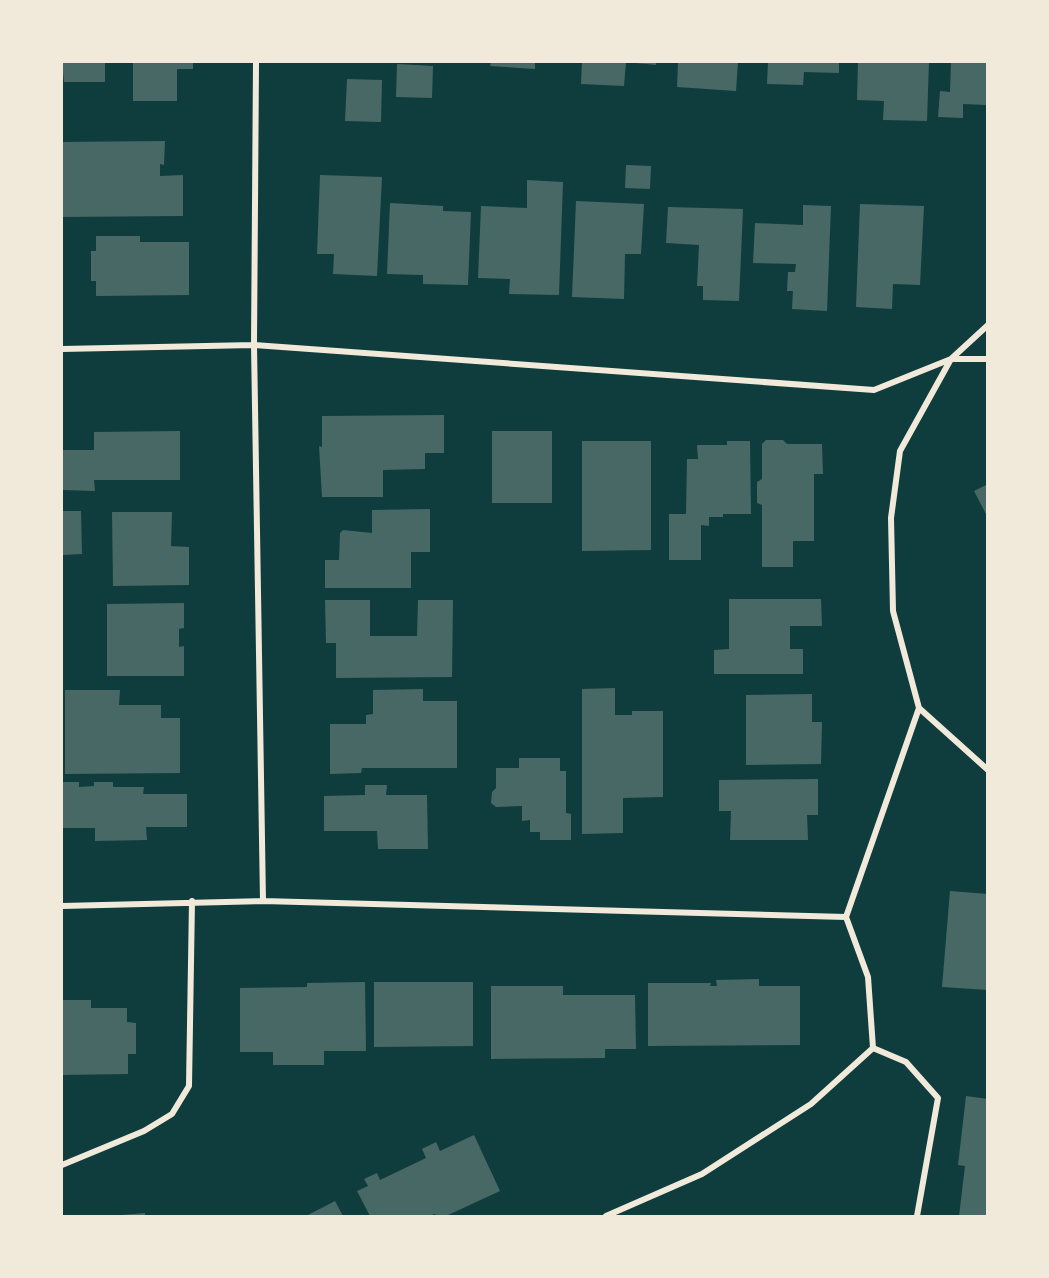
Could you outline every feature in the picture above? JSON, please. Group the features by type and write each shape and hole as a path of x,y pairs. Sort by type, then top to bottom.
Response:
{"street":[{"path":"256,62 254,345 263,901"},
{"path":"987,325 951,359 900,451 891,518 893,611 919,708 987,770"},
{"path":"62,349 254,345 874,390 951,359 987,359"},
{"path":"873,1048 868,977 846,917 919,708"},
{"path":"62,1165 144,1131 172,1114 189,1086 192,901"},
{"path":"62,906 263,901 846,917"},
{"path":"606,1216 702,1174 811,1104 873,1048"},
{"path":"873,1048 906,1062 938,1098 917,1216"}],"building":[{"path":"62,62 105,62 105,82 64,82"},
{"path":"133,62 193,62 193,69 177,69 177,101 133,101"},
{"path":"491,62 535,62 535,69 490,66"},
{"path":"582,62 626,62 624,86 581,84"},
{"path":"656,62 656,65 636,63"},
{"path":"678,62 738,62 736,91 677,87"},
{"path":"768,62 839,62 839,73 804,72 803,85 767,84"},
{"path":"858,62 929,62 927,121 883,120 884,101 857,100"},
{"path":"951,62 988,62 986,105 963,104 963,118 938,117 940,91 950,92"},
{"path":"397,64 433,66 432,98 396,97"},
{"path":"347,79 382,80 381,122 345,121"},
{"path":"165,141 164,165 160,164 160,176 183,175 183,216 62,217 62,142"},
{"path":"626,165 651,166 650,189 625,188"},
{"path":"320,175 382,177 377,276 333,274 334,254 317,254"},
{"path":"527,180 563,182 559,295 509,294 510,279 478,278 481,206 527,208"},
{"path":"576,201 644,204 641,254 625,254 624,299 572,297"},
{"path":"390,203 443,206 443,211 471,212 468,285 423,284 423,275 387,274"},
{"path":"860,204 924,206 920,285 893,284 892,309 856,307"},
{"path":"803,205 831,206 827,311 792,309 793,291 787,291 788,272 795,272 796,264 753,263 755,223 803,225"},
{"path":"668,207 743,209 739,301 703,300 703,286 697,286 699,245 666,243"},
{"path":"96,236 140,236 140,242 189,242 189,295 96,296 96,281 91,281 91,251 96,251"},
{"path":"444,415 444,453 425,453 425,469 383,470 383,497 322,497 319,446 322,447 322,416"},
{"path":"180,431 180,480 94,480 95,491 62,490 62,450 94,450 94,432"},
{"path":"492,431 552,431 552,503 492,503"},
{"path":"766,440 783,440 787,444 822,444 823,474 814,474 814,541 793,541 793,567 762,567 762,505 757,503 757,482 762,479 762,444"},
{"path":"582,441 651,441 651,550 582,551"},
{"path":"727,441 750,441 751,514 723,514 723,517 709,517 709,526 701,525 701,560 669,560 669,514 686,514 687,459 698,459 697,445 727,445"},
{"path":"988,484 988,518 974,491"},
{"path":"430,509 430,552 411,552 411,588 325,588 325,560 339,560 340,533 343,530 372,533 372,510"},
{"path":"62,511 81,511 82,554 62,555"},
{"path":"112,512 172,512 171,546 189,547 189,585 113,586"},
{"path":"729,599 821,599 822,626 790,626 790,649 803,649 803,674 714,674 714,650 729,649"},
{"path":"325,600 370,600 370,636 417,636 418,600 453,600 452,677 336,678 336,643 326,643"},
{"path":"184,603 184,628 179,629 179,647 184,646 184,676 107,676 107,604"},
{"path":"615,688 615,715 632,715 632,711 663,711 663,797 623,798 623,833 582,834 582,689"},
{"path":"423,689 423,701 457,701 457,768 362,768 361,773 330,774 330,724 366,724 366,715 373,714 373,690"},
{"path":"65,690 120,690 119,705 161,705 161,718 180,718 180,773 65,774"},
{"path":"812,694 812,722 822,722 821,764 746,765 746,695"},
{"path":"519,758 560,758 560,771 566,771 566,813 571,814 571,840 540,840 540,832 530,832 530,820 522,821 522,806 496,807 491,803 492,792 496,788 496,768 519,768"},
{"path":"818,779 818,815 807,815 808,840 730,840 731,811 719,811 719,780"},
{"path":"62,782 79,782 79,787 94,786 94,782 113,782 113,787 144,787 143,794 187,794 187,827 146,827 147,840 95,841 95,828 62,828"},
{"path":"365,785 387,785 386,795 427,795 428,849 378,849 377,831 324,831 324,796 365,795"},
{"path":"950,891 988,894 988,990 942,987"},
{"path":"759,979 759,986 800,986 800,1045 648,1046 648,983 711,983 710,986 717,986 716,980"},
{"path":"365,982 366,1051 324,1051 324,1065 273,1065 273,1052 240,1052 240,988 307,987 307,983"},
{"path":"374,982 473,982 473,1046 374,1047"},
{"path":"491,986 563,986 563,995 635,995 636,1049 605,1049 605,1058 491,1059"},
{"path":"62,1000 91,1000 91,1008 127,1008 127,1022 136,1023 136,1054 128,1054 128,1074 62,1075"},
{"path":"966,1096 988,1099 988,1216 959,1216 965,1166 958,1165"},
{"path":"474,1135 500,1191 446,1216 435,1214 429,1216 370,1216 357,1191 368,1186 364,1179 377,1173 380,1180 426,1158 422,1149 436,1142 440,1151"},
{"path":"335,1201 343,1216 306,1216"},
{"path":"145,1213 145,1216 121,1216 121,1215"}]}
